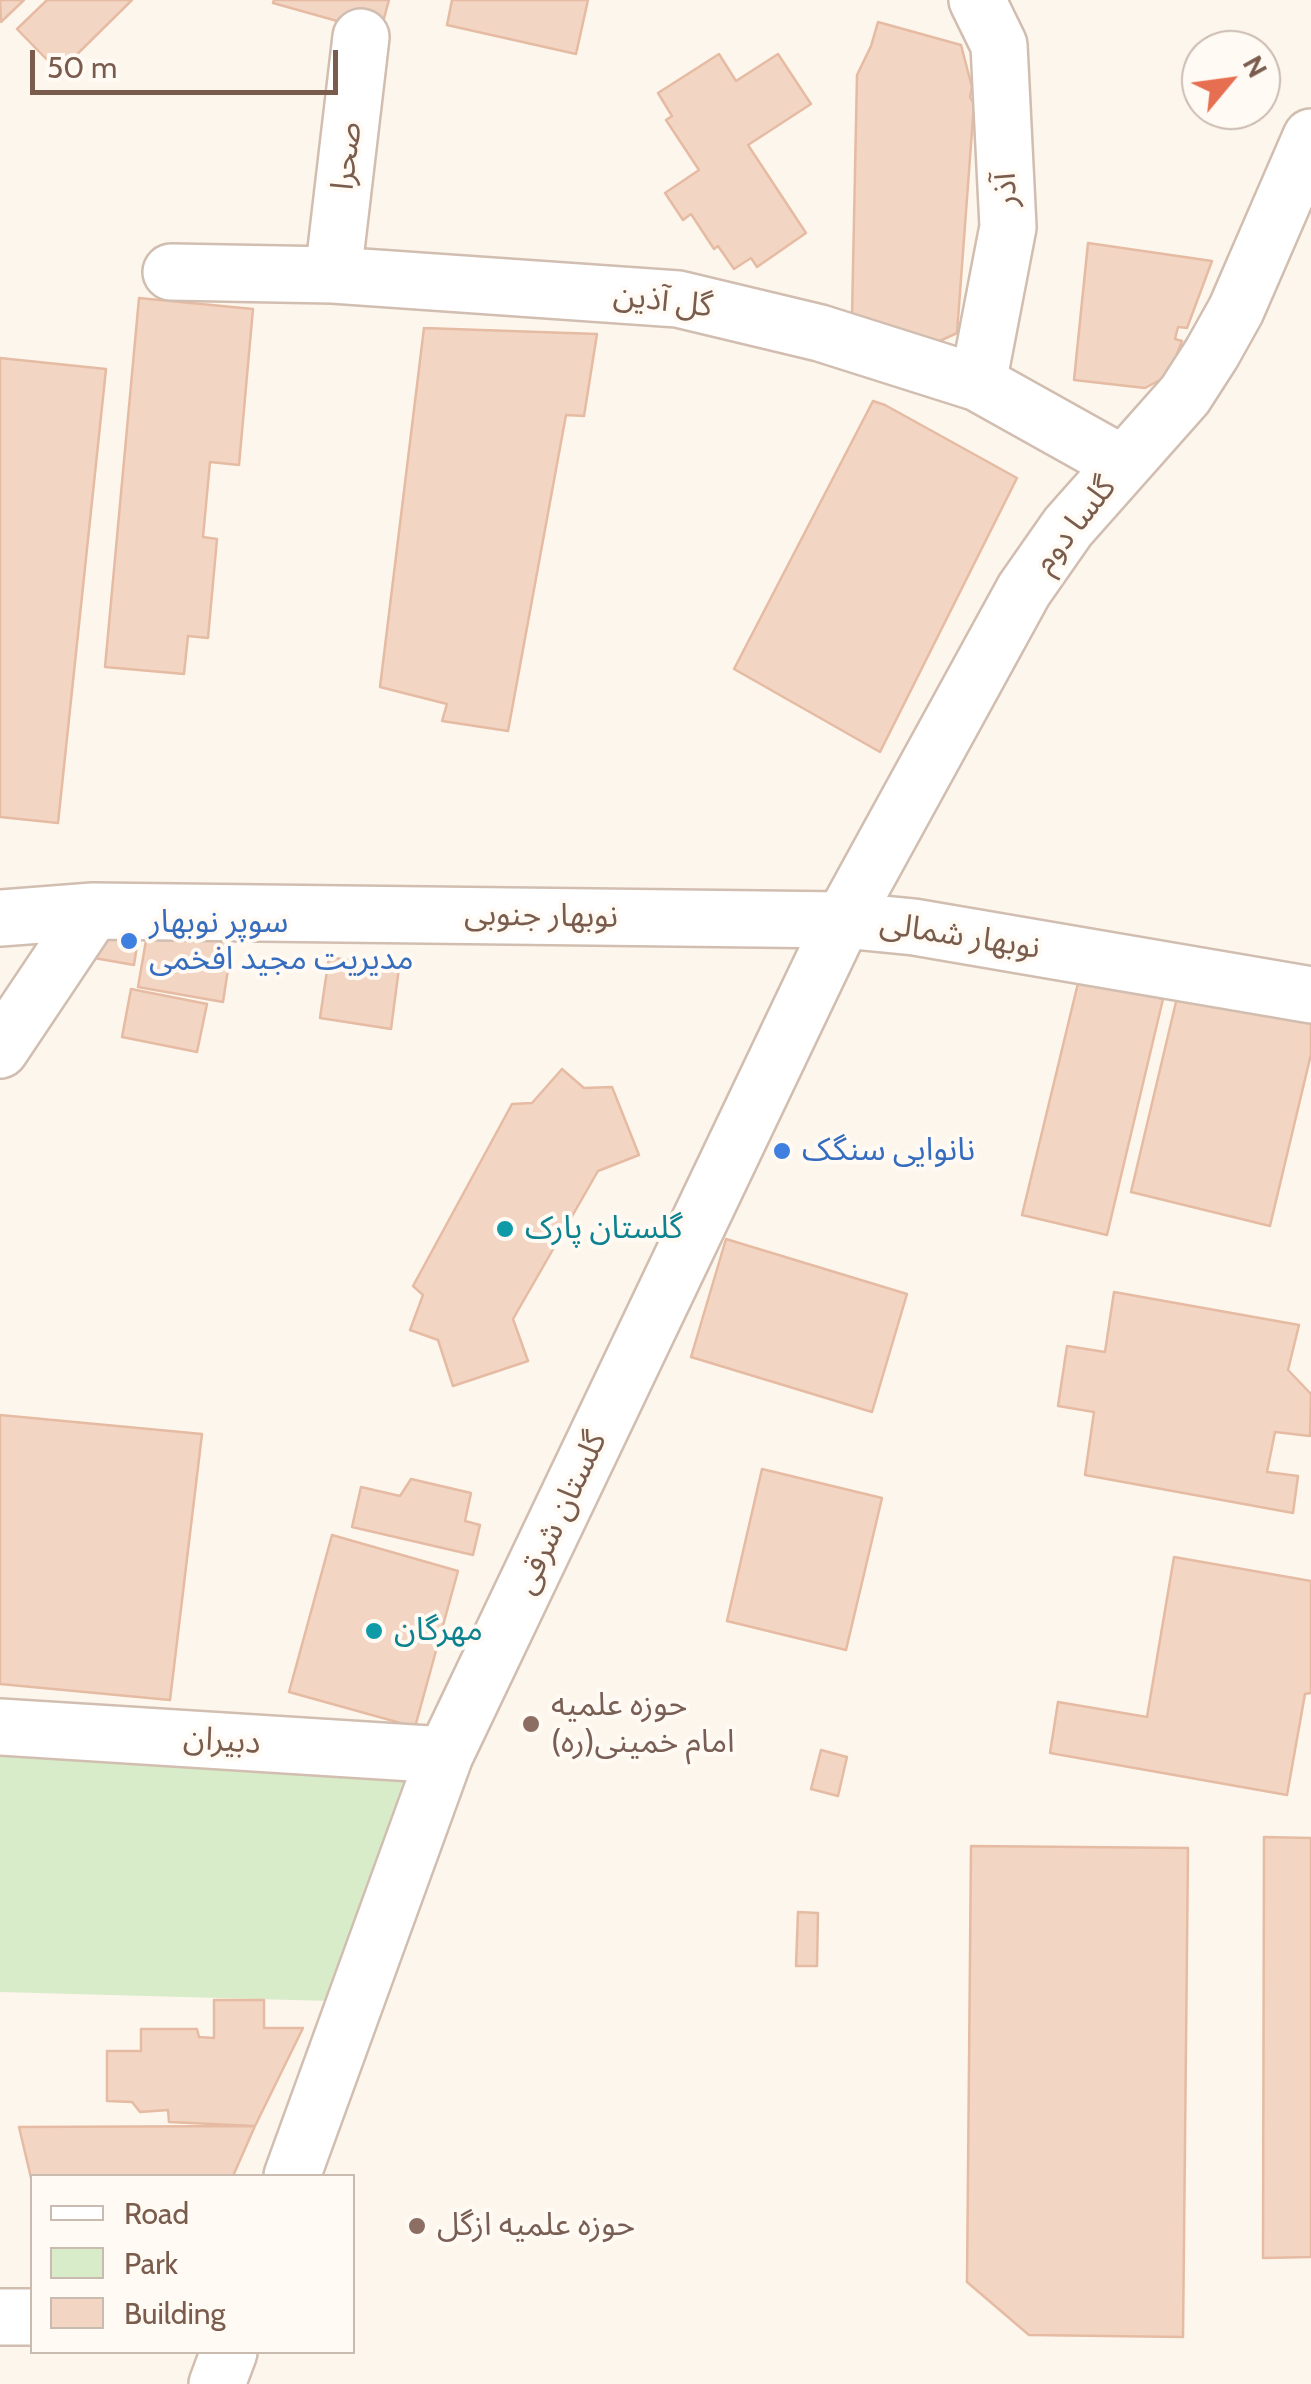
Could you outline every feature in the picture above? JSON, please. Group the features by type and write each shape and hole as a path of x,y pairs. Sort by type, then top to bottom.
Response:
{"street":[{"name":"آذر","path":"977,0 999,45 1008,227 978,383"},
{"name":"صحرا","path":"333,275 360,38"},
{"name":"گلسا دوم","path":"843,920 1024,590 1068,527 1185,395 1212,353 1236,310 1311,137"},
{"name":"گل آذین","path":"171,272 333,275 678,299 805,329 978,383 1122,464"},
{"name":"نوبهار شمالی","path":"843,920 924,893 1311,958"},
{"name":"نوبهار جنوبی","path":"0,918 93,911 843,920"},
{"path":"0,1050 93,911"},
{"name":"نوبهار شمالی","path":"843,920 914,926 1311,995"},
{"name":"گلستان شرقی","path":"293,2174 445,1755 843,920"},
{"name":"دبیران","path":"0,1727 445,1755"},
{"path":"0,2317 30,2317"},
{"path":"218,2384 228,2354"}],"green space":[{"path":"0,1745 416,1773 330,2001 0,1992"}],"building":[{"path":"0,0 24,0 1,22"},
{"path":"47,0 132,0 59,72 17,29"},
{"path":"389,0 380,33 273,3"},
{"path":"452,0 588,0 576,54 447,25"},
{"path":"878,22 961,45 972,87 970,97 974,104 957,333 929,346 852,316 857,75"},
{"path":"719,54 736,81 778,54 811,104 748,145 806,233 757,267 751,258 734,269 718,246 714,249 691,214 683,220 665,193 699,170 666,120 672,116 658,93"},
{"path":"1088,243 1212,261 1187,328 1178,327 1175,339 1182,341 1169,375 1145,388 1074,380"},
{"path":"139,298 253,309 239,465 210,462 203,537 217,539 208,638 188,636 184,674 105,667"},
{"path":"424,328 597,334 584,416 566,415 508,731 442,721 447,704 380,687"},
{"path":"0,358 106,369 58,823 0,817"},
{"path":"873,401 1017,478 880,752 734,669"},
{"path":"100,926 139,932 134,965 94,958"},
{"path":"148,929 232,943 223,1002 138,987"},
{"path":"329,957 399,968 391,1029 320,1018"},
{"path":"1079,979 1163,999 1107,1235 1022,1215"},
{"path":"1180,985 1311,1017 1311,1054 1270,1226 1131,1192"},
{"path":"131,989 207,1004 197,1052 122,1037"},
{"name":"گلستان پارک","path":"562,1069 584,1088 612,1087 639,1155 598,1171 513,1319 528,1361 453,1386 438,1340 410,1330 423,1295 413,1286 512,1104 532,1103"},
{"path":"726,1239 907,1294 872,1412 691,1357"},
{"path":"1114,1292 1299,1325 1288,1370 1311,1394 1310,1436 1275,1432 1267,1472 1298,1476 1293,1513 1085,1475 1094,1412 1058,1406 1067,1346 1105,1352"},
{"path":"0,1415 202,1434 170,1700 0,1684"},
{"path":"762,1469 882,1498 846,1650 727,1621"},
{"path":"411,1479 471,1493 465,1521 480,1525 473,1555 352,1527 361,1487 400,1496"},
{"name":"مهرگان","path":"332,1535 458,1571 415,1727 289,1692"},
{"path":"1174,1557 1311,1581 1311,1693 1305,1694 1287,1795 1050,1753 1058,1702 1147,1717"},
{"path":"821,1750 847,1757 838,1796 811,1789"},
{"path":"1264,1837 1311,1838 1311,2257 1263,2258"},
{"path":"971,1846 1188,1848 1183,2337 1029,2335 967,2282"},
{"path":"798,1912 818,1913 817,1966 796,1966"},
{"path":"214,2000 264,2000 264,2028 303,2028 255,2126 169,2122 168,2110 140,2112 132,2102 107,2101 107,2051 141,2051 141,2029 197,2029 199,2037 214,2038"},
{"path":"255,2126 234,2174 30,2174 19,2127"}],"place":[{"name":"سوپر نوبهار مدیریت مجید افخمی","path":"129,941"},
{"name":"نانوایی سنگک","path":"782,1151"},
{"name":"گلستان پارک","path":"505,1229"},
{"name":"مهرگان","path":"374,1631"},
{"name":"حوزه علمیه امام خمینی(ره)","path":"531,1724"},
{"name":"حوزه علمیه ازگل","path":"417,2226"}]}
